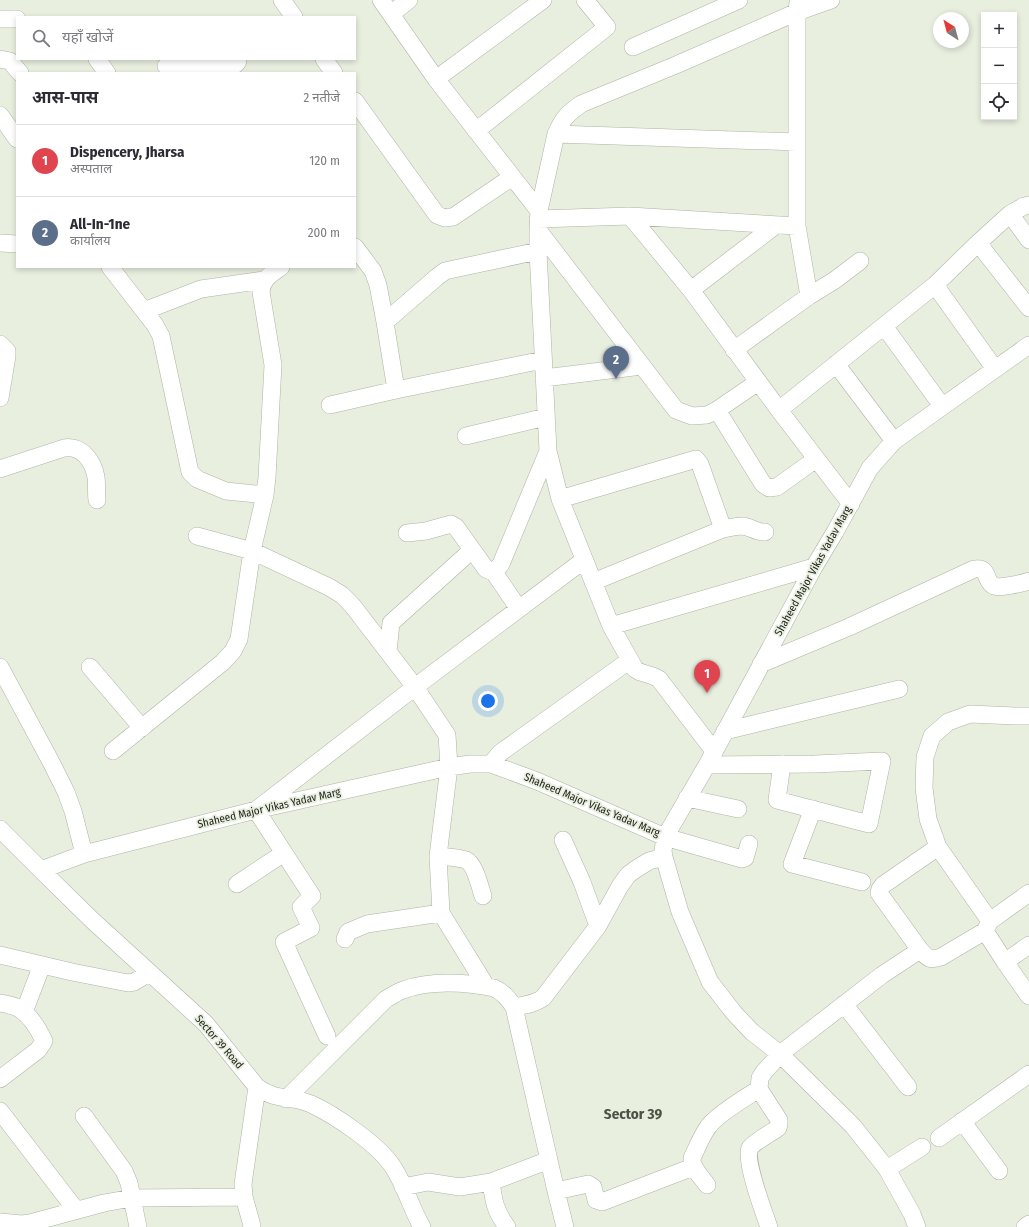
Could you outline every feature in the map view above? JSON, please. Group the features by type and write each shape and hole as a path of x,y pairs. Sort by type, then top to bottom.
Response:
{"street":[{"path":"282,0 293,16"},
{"path":"409,0 386,7 436,79 512,176 539,220 642,366 676,410 692,416 707,415 717,410 758,382"},
{"path":"436,79 543,0"},
{"path":"476,131 607,27 585,0"},
{"path":"633,47 739,0"},
{"path":"782,764 777,800 869,824 882,761 782,764 710,758 659,679 640,672 636,668 611,626 560,499 548,451 538,251 539,220 556,134 568,113 581,104 676,65 798,6 831,0"},
{"path":"798,6 797,226 809,296"},
{"path":"0,19 16,19"},
{"path":"0,59 10,61 19,72"},
{"path":"98,60 106,72"},
{"path":"166,66 228,67 234,65 238,60"},
{"path":"325,60 333,72"},
{"path":"356,102 437,215 445,218 453,217 512,176"},
{"path":"0,115 16,138"},
{"path":"556,134 797,142"},
{"path":"779,410 935,285 1010,214 1024,206 1029,205"},
{"path":"1010,214 1029,240"},
{"path":"539,220 630,216 797,226"},
{"path":"630,216 691,290 734,350 851,504"},
{"path":"691,290 776,225"},
{"path":"0,242 16,244"},
{"path":"978,243 1029,308"},
{"path":"356,248 373,271 378,285 396,390"},
{"path":"385,322 445,271 538,251"},
{"path":"734,350 860,261"},
{"path":"111,268 161,336 190,472 197,479 226,491 265,495"},
{"path":"144,311 201,289 264,280 280,268"},
{"path":"113,751 223,662 233,651 239,640 252,551 265,495 273,365 261,292 264,280"},
{"path":"935,285 995,369"},
{"path":"884,326 942,406"},
{"path":"0,344 7,352 0,398"},
{"name":"Shaheed Major Vikas Yadav Marg","path":"40,870 84,854 256,810 449,767 470,764 491,764 537,781 665,837 870,468 894,441 1029,345"},
{"path":"330,405 543,360"},
{"path":"836,364 894,441"},
{"path":"544,378 642,366"},
{"path":"717,410 763,484 769,488 776,487 816,459"},
{"path":"466,436 546,417"},
{"path":"0,469 64,448 76,448 89,459 93,467 96,478 96,500"},
{"path":"493,571 496,570 501,564 548,451"},
{"path":"560,499 696,459 700,464 723,529"},
{"path":"407,533 426,531 451,524 456,528 486,569 493,571 519,609"},
{"path":"593,582 723,529 742,526 752,528 760,532 765,532"},
{"path":"197,536 252,551 342,595 352,605 415,687 447,736 449,767 438,856 441,913 486,986"},
{"path":"388,652 391,623 472,550"},
{"path":"327,1036 284,942 311,928 302,907 312,896 256,810 415,687 584,560"},
{"path":"611,626 814,567"},
{"path":"761,664 849,627 974,569 979,568 983,570 994,587 1029,581"},
{"path":"491,764 500,753 630,660"},
{"path":"0,667 66,792 73,811 84,854"},
{"path":"90,667 142,728"},
{"path":"725,731 900,689"},
{"path":"1029,716 970,714 948,722 932,736 926,757 924,788 928,819 938,847 988,926 1005,962 1029,996"},
{"path":"687,798 738,809"},
{"path":"813,810 792,864 862,882"},
{"path":"0,829 40,870"},
{"path":"749,844 745,858 742,859 665,837 663,851 664,857 680,912 710,982 734,1013 752,1032 780,1054 852,1126 887,1169 912,1214 915,1226"},
{"path":"563,840 582,882 598,926"},
{"path":"938,847 880,889 880,893 920,950 928,958 933,960 941,958 988,926 1029,893"},
{"path":"237,884 284,853"},
{"path":"438,856 467,860 474,869 483,896"},
{"path":"514,1006 532,1004 543,998 598,926 620,886 628,875 649,861 664,857"},
{"name":"Sector 39 Road","path":"40,870 149,973 206,1024 257,1087"},
{"path":"345,939 348,932 367,924 441,913"},
{"path":"1005,962 1029,945"},
{"path":"769,1227 750,1166 749,1151 752,1146 778,1128 779,1120 759,1089 760,1078 780,1054 882,975 920,950"},
{"path":"0,955 128,984 149,973"},
{"path":"24,1012 42,965"},
{"path":"286,1099 386,999 403,990 420,986 449,983 486,986 500,990 508,997 514,1006 565,1227"},
{"path":"0,1003 14,1006 24,1012 39,1030 44,1040 38,1050 0,1079"},
{"path":"844,1004 885,1049 908,1086"},
{"path":"939,1138 1029,1074"},
{"path":"252,1227 244,1197 243,1184 257,1087 274,1096 308,1102 324,1110 359,1134 384,1156 393,1167 422,1227"},
{"path":"707,1185 693,1166 692,1158 709,1126 745,1097 759,1089"},
{"path":"0,1111 76,1210"},
{"path":"84,1116 124,1171 129,1183 138,1227"},
{"path":"962,1121 1000,1171"},
{"path":"887,1169 922,1147"},
{"path":"403,1187 428,1182 460,1187 491,1182 549,1160"},
{"path":"556,1191 588,1184 593,1187 596,1200 602,1202 693,1166"},
{"path":"491,1182 494,1203 502,1220 508,1227"},
{"path":"0,1222 31,1225 76,1210 132,1198 244,1197"},
{"path":"1025,1227 1029,1224"}],"place":[{"name":"All-In-1ne","path":"616,379"},
{"name":"Dispencery, Jharsa","path":"707,693"}],"district":[{"name":"Sector 39","path":"633,1114"}]}
